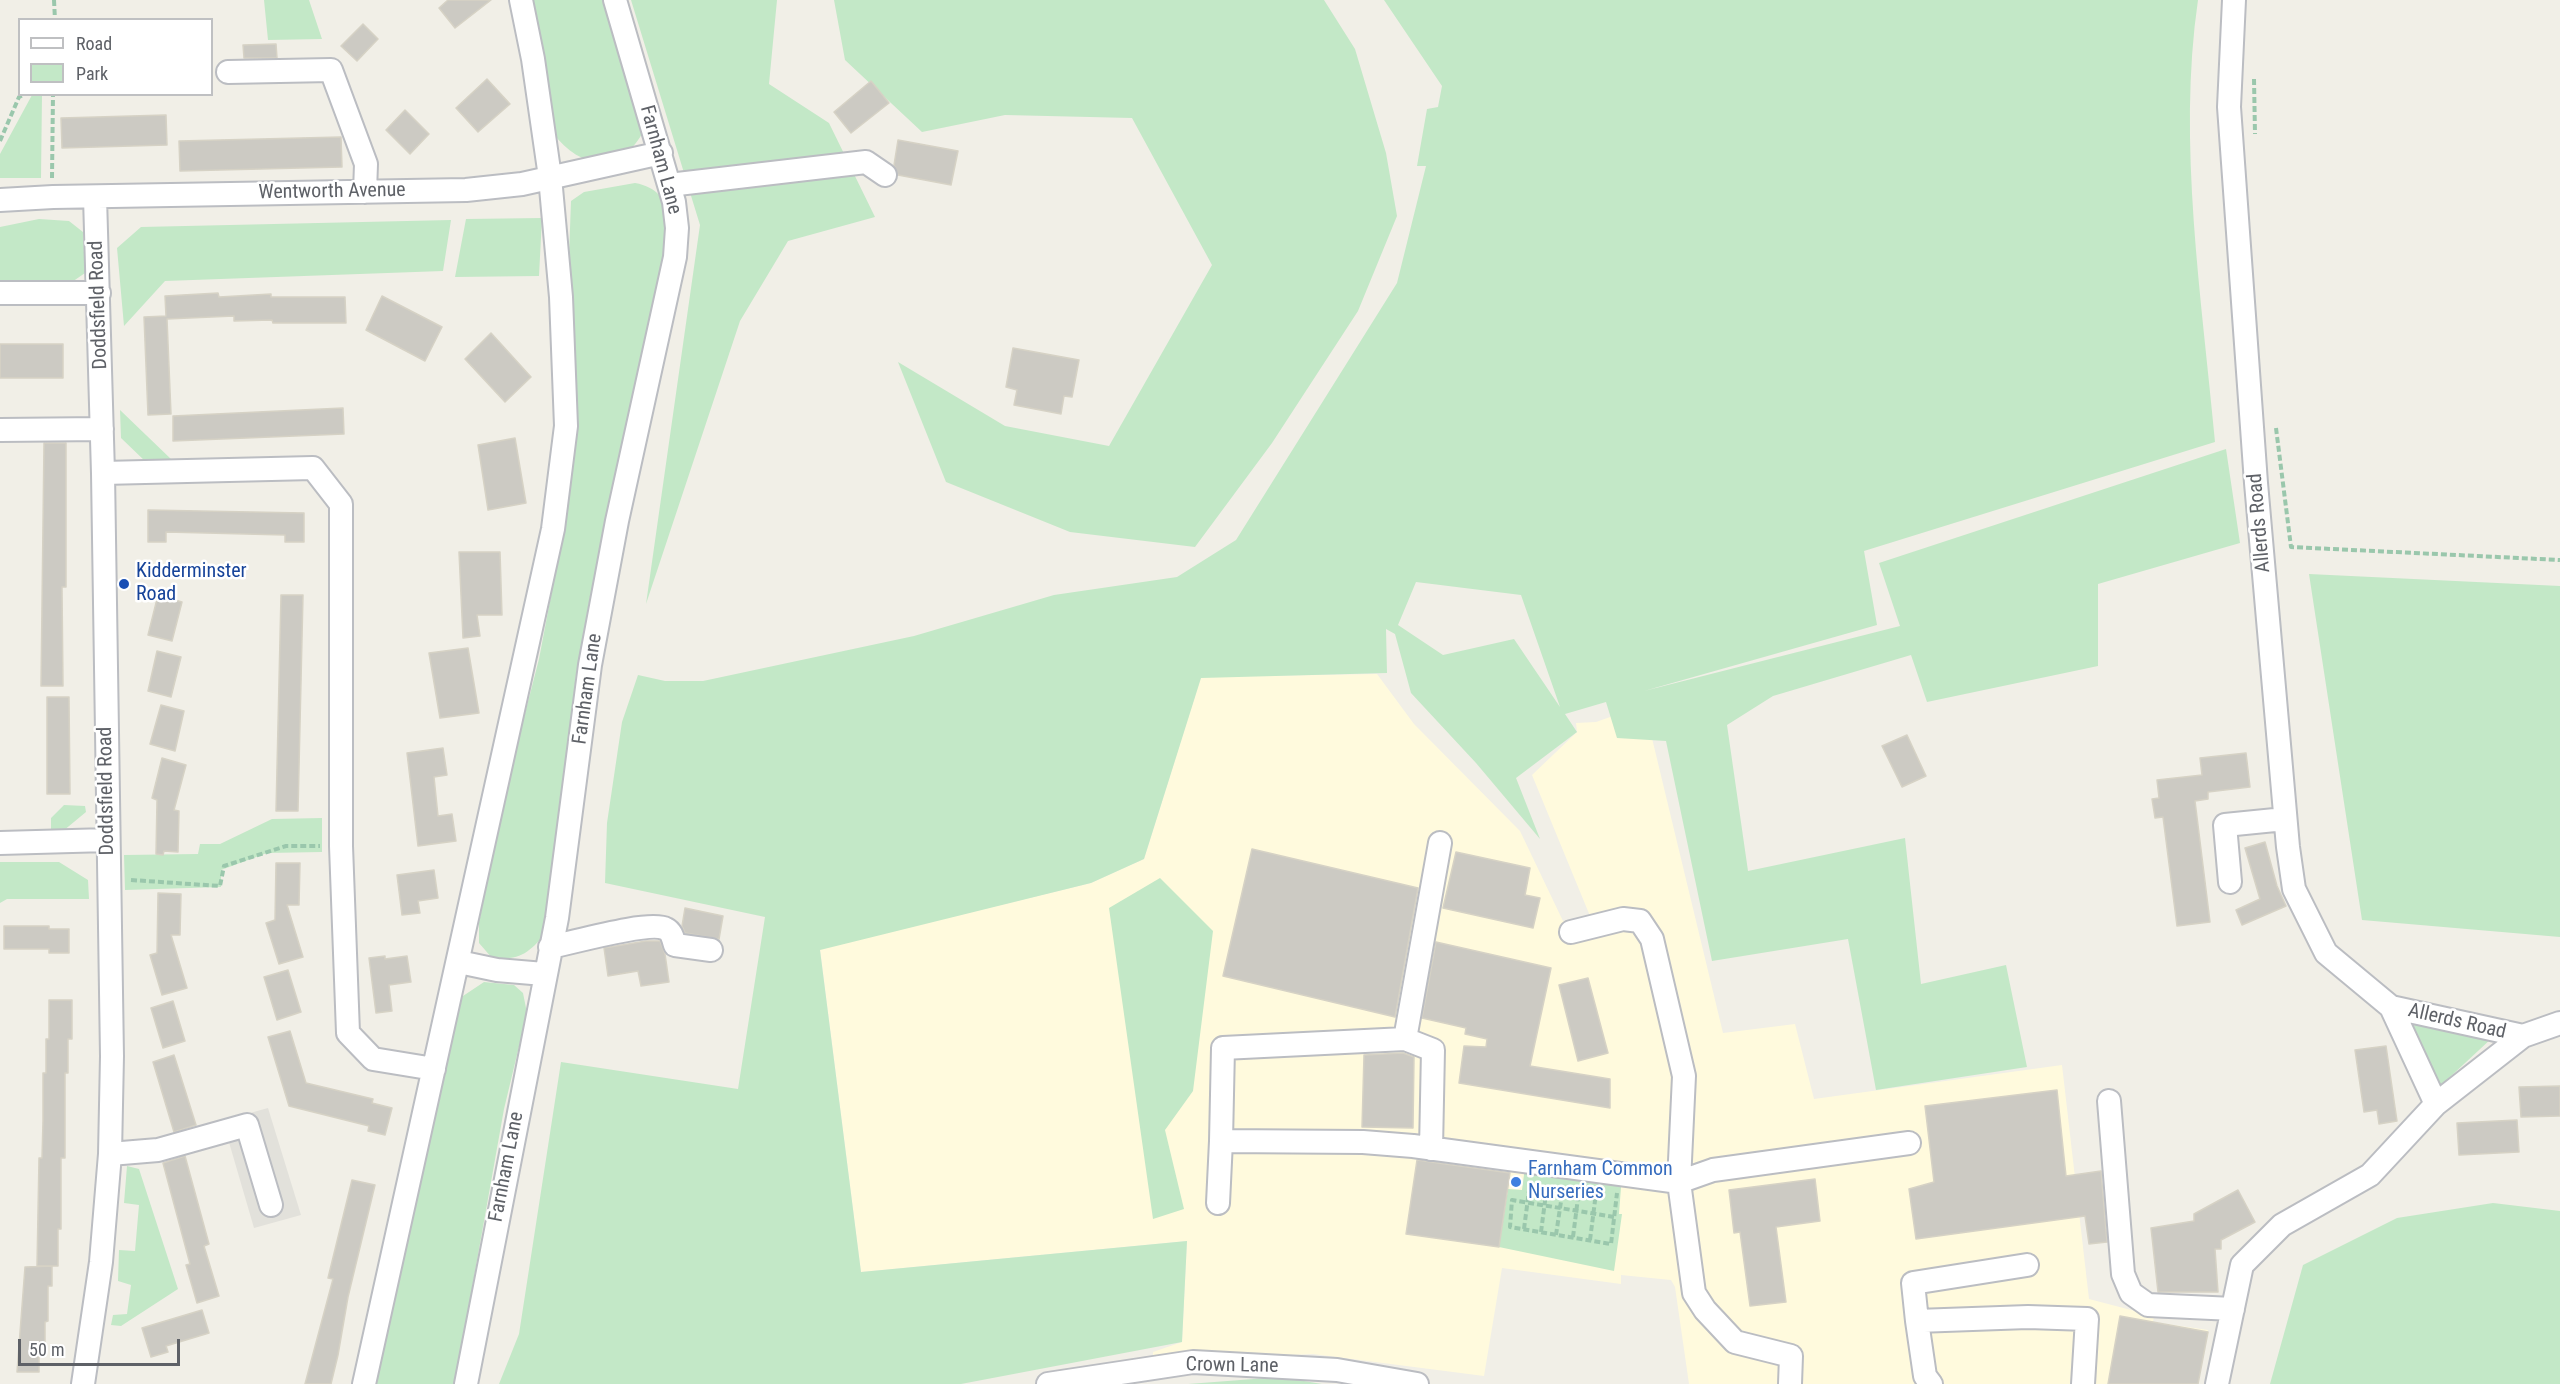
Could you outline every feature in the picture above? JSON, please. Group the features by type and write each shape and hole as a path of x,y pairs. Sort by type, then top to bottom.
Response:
{"street":[{"path":"364,1384 553,529 566,426 561,297 550,177 533,59 521,0"},
{"name":"Farnham Lane","path":"466,1384 544,974 557,918 590,665 617,521 675,257 677,228 669,185 615,0"},
{"name":"Allerds Road","path":"2234,0 2229,107 2256,483 2285,819 2294,889 2326,953 2391,1007 2436,1104"},
{"path":"228,72 331,70 366,164 365,192"},
{"name":"Wentworth Avenue","path":"0,200 53,196 466,190 522,184 661,153"},
{"path":"669,185 866,162 885,175"},
{"name":"Doddsfield Road","path":"83,1384 101,1262 110,1154 112,1056 104,473 94,197"},
{"path":"0,293 99,293"},
{"path":"0,429 102,429"},
{"path":"104,473 313,468 341,504 341,846 348,1034 373,1059 434,1069"},
{"path":"2230,882 2225,825 2285,819"},
{"path":"0,843 108,840"},
{"path":"1405,1039 1440,843"},
{"path":"1571,932 1623,919 1640,921 1652,939 1684,1076 1679,1182 1694,1293 1705,1310 1735,1342 1791,1356 1790,1384"},
{"path":"550,947 606,934 655,927 665,928 671,933 675,945 682,948 711,950"},
{"path":"459,962 497,970 544,974"},
{"name":"Allerds Road","path":"2391,1007 2523,1036"},
{"path":"2217,1384 2242,1265 2282,1225 2370,1175 2436,1104 2523,1036 2560,1023"},
{"path":"1218,1203 1223,1048 1405,1039 1433,1050 1431,1149"},
{"path":"2109,1101 2123,1274 2131,1293 2148,1305 2233,1309"},
{"path":"110,1154 158,1150 247,1125 271,1205"},
{"path":"1221,1141 1363,1142 1679,1182 1713,1170 1909,1143"},
{"path":"1931,1384 1925,1376 1913,1283 2027,1265"},
{"path":"1917,1322 2028,1317 2087,1319 2083,1384"},
{"name":"Crown Lane","path":"1048,1384 1193,1362 1337,1370 1417,1384"}],"path":[{"path":"54,0 55,18"},
{"path":"2254,73 2255,141"},
{"path":"0,141 21,96"},
{"path":"53,96 53,196"},
{"path":"2275,420 2291,547 2560,560"},
{"path":"109,879 220,886 224,866 286,846 341,846"},
{"path":"1614,1217 1512,1200 1510,1227 1611,1244 1619,1174"},
{"path":"1524,1229 1531,1176"},
{"path":"1541,1232 1548,1179"},
{"path":"1556,1235 1563,1181"},
{"path":"1573,1237 1580,1183"},
{"path":"1590,1240 1597,1186"}],"shaded area":[{"path":"1377,674 1414,724 1520,831 1563,921 1590,916 1532,775 1577,732 1576,723 1596,722 1644,705 1723,1033 1795,1024 1814,1099 2062,1065 2089,1299 2154,1316 2153,1322 2208,1330 2198,1384 1689,1384 1675,1287 1671,1280 1621,1275 1621,1284 1502,1268 1484,1376 1313,1354 1153,1360 1153,1352 1182,1342 1187,1241 861,1272 820,949 1091,883 1144,859 1201,677"},
{"path":"268,1108 301,1215 254,1228 226,1132 232,1118"}],"green space":[{"path":"264,0 309,0 322,39 268,40"},
{"path":"527,0 608,0 644,130 635,144 624,154 613,160 600,162 588,160 564,145 553,133"},
{"path":"631,0 777,0 769,84 829,123 875,217 788,241 740,321 646,604 700,225"},
{"path":"834,0 1324,0 1355,49 1386,153 1397,216 1358,311 1272,443 1195,547 1070,532 946,482 898,362 1005,426 1109,446 1212,265 1132,118 1005,115 922,132 845,60"},
{"path":"1384,0 2198,0 2192,54 2191,165 2198,277 2215,442 1864,551 1877,625 1644,691 1900,626 1879,563 2226,449 2240,543 2098,584 2098,666 1927,702 1911,655 1773,696 1727,725 1748,871 1905,838 1921,984 2006,965 2027,1067 1876,1090 1848,939 1712,961 1666,741 1617,738 1606,702 1565,714 1577,732 1516,778 1540,839 1476,763 1411,693 1395,634 1386,629 1387,673 1201,678 1144,859 1091,883 820,950 861,1272 1187,1241 1182,1342 961,1384 499,1384 519,1334 561,1062 738,1089 765,917 605,883 607,823 622,722 638,675 665,681 703,681 914,636 1054,595 1177,577 1236,540 1397,283 1426,166 1417,166 1427,109 1438,107 1442,86","holes":["1416,582 1521,595 1560,707 1514,639 1443,655 1398,625"]},
{"path":"31,96 42,96 41,178 0,178 0,154"},
{"path":"635,183 659,195 665,205 669,230 666,271 590,597 576,674 549,930 536,944 518,956 492,958 479,943 479,922 512,764 539,659 565,522 575,438 575,345 569,256 571,201 584,192"},
{"path":"542,218 539,276 455,277 466,219"},
{"path":"39,219 69,221 83,232 85,273 72,282 0,282 0,227"},
{"path":"451,220 443,271 165,281 124,326 117,248 141,227"},
{"path":"120,410 172,460 146,462 121,438"},
{"path":"2309,574 2560,586 2560,937 2362,920"},
{"path":"64,805 85,806 86,812 57,836 51,837 51,818"},
{"path":"322,818 322,852 267,853 221,870 221,887 125,890 124,855 198,854 200,844 220,844 272,819"},
{"path":"0,862 59,862 88,880 89,899 7,899 0,903"},
{"path":"1160,878 1213,931 1193,1091 1165,1130 1184,1209 1153,1219 1109,908"},
{"path":"484,982 514,985 523,993 527,1013 504,1109 455,1384 373,1384 455,1012 463,996"},
{"path":"2411,1022 2492,1038 2437,1089"},
{"path":"127,1166 139,1169 178,1289 121,1326 111,1325 113,1315 127,1314 131,1285 118,1281 119,1250 135,1251 139,1205 124,1203"},
{"path":"1525,1167 1621,1187 1619,1214 1622,1214 1614,1271 1499,1247 1508,1189 1522,1190"},
{"path":"2493,1203 2560,1211 2560,1384 2270,1384 2303,1265 2397,1218"},
{"path":"1280,1377 1322,1384 1188,1384"}],"building":[{"path":"448,0 491,0 455,28 439,8"},
{"path":"363,24 378,39 357,61 341,46"},
{"path":"276,44 277,58 244,58 243,45"},
{"path":"487,79 510,104 478,132 456,108"},
{"path":"871,81 889,103 851,133 834,112"},
{"path":"405,110 429,134 410,154 386,130"},
{"path":"166,115 167,145 62,148 61,118"},
{"path":"341,137 342,167 180,171 179,141"},
{"path":"898,140 958,151 951,185 898,175 894,165"},
{"path":"218,293 219,297 271,294 271,297 345,297 346,323 234,321 234,316 167,319 171,414 148,415 144,317 166,316 165,296"},
{"path":"382,296 442,327 425,361 366,330"},
{"path":"491,333 531,377 505,402 465,359"},
{"path":"0,344 63,344 63,378 0,378"},
{"path":"1013,348 1079,360 1072,397 1064,396 1061,414 1014,405 1017,390 1006,387"},
{"path":"343,408 344,434 173,441 173,416"},
{"path":"515,438 526,503 488,510 478,445"},
{"path":"44,443 66,443 66,587 62,587 63,686 41,686"},
{"path":"148,510 304,513 304,542 285,542 285,535 166,532 166,542 148,542"},
{"path":"459,552 500,552 502,615 477,615 480,636 463,638"},
{"path":"158,595 182,602 172,641 148,635"},
{"path":"281,595 303,595 298,811 276,811"},
{"path":"468,648 479,713 440,718 429,653"},
{"path":"157,651 181,657 171,697 148,691"},
{"path":"47,697 69,697 70,794 47,794"},
{"path":"161,705 184,711 175,751 150,744"},
{"path":"1907,735 1926,776 1902,787 1882,746"},
{"path":"443,748 447,775 434,777 438,816 452,814 456,841 418,846 407,753"},
{"path":"2246,753 2250,787 2208,792 2208,799 2195,801 2210,922 2177,926 2163,817 2155,818 2152,799 2159,798 2157,780 2202,775 2200,758"},
{"path":"162,758 186,765 174,810 179,811 178,852 164,851 163,855 156,854 157,800 152,798"},
{"path":"2265,842 2277,886 2286,906 2242,925 2236,910 2260,899 2245,848"},
{"path":"1252,849 1418,888 1395,1017 1223,976"},
{"path":"1456,852 1530,868 1525,895 1540,898 1533,928 1443,908"},
{"path":"276,863 300,863 299,905 287,905 303,957 279,964 266,923 275,920"},
{"path":"434,870 438,898 418,901 420,913 402,915 397,875"},
{"path":"158,893 181,894 180,935 171,935 187,988 162,995 150,955 157,953"},
{"path":"685,908 723,916 719,939 685,933 682,926"},
{"path":"4,926 49,926 49,929 69,929 69,953 49,953 49,949 4,949"},
{"path":"660,941 665,954 669,982 641,986 638,971 608,976 604,948"},
{"path":"1436,942 1551,968 1530,1066 1610,1079 1610,1108 1459,1083 1464,1046 1486,1047 1487,1039 1465,1034 1466,1028 1422,1018"},
{"path":"385,956 385,959 407,956 411,982 389,985 392,1011 376,1013 369,958"},
{"path":"288,970 301,1012 277,1020 264,977"},
{"path":"1588,978 1608,1053 1578,1061 1559,985"},
{"path":"49,1000 72,1000 72,1039 68,1039 68,1073 65,1073 65,1158 61,1158 61,1229 58,1229 58,1266 37,1266 39,1158 42,1158 43,1073 46,1073 46,1039 49,1039"},
{"path":"173,1001 185,1041 163,1048 151,1008"},
{"path":"290,1031 306,1083 373,1099 372,1103 392,1108 385,1135 368,1131 369,1126 289,1106 268,1037"},
{"path":"2386,1046 2397,1121 2379,1124 2377,1110 2364,1112 2355,1050"},
{"path":"1403,1053 1414,1057 1413,1128 1362,1127 1364,1055"},
{"path":"174,1055 196,1125 174,1132 153,1062"},
{"path":"2560,1086 2560,1116 2521,1117 2519,1087"},
{"path":"2057,1090 2066,1176 2101,1171 2107,1242 2089,1244 2085,1216 1916,1239 1909,1189 1934,1182 1925,1106"},
{"path":"2517,1120 2519,1152 2459,1155 2457,1123"},
{"path":"185,1156 209,1244 204,1246 219,1296 197,1303 186,1265 190,1264 163,1163"},
{"path":"1417,1160 1510,1173 1499,1247 1406,1234"},
{"path":"1815,1179 1820,1221 1776,1227 1786,1302 1750,1306 1740,1232 1734,1233 1729,1190"},
{"path":"352,1180 375,1185 348,1297 338,1355 331,1384 305,1384 333,1279 328,1278"},
{"path":"2238,1190 2255,1222 2221,1240 2221,1249 2215,1249 2218,1292 2158,1292 2151,1228 2194,1221 2194,1214"},
{"path":"52,1266 52,1286 48,1286 48,1321 45,1322 45,1355 39,1355 39,1372 17,1372 25,1267"},
{"path":"202,1310 209,1333 166,1346 168,1352 151,1357 142,1328"},
{"path":"2120,1316 2208,1332 2198,1384 2108,1384"}],"place":[{"name":"Kidderminster Road","path":"124,584"},
{"name":"Farnham Common Nurseries","path":"1516,1182"}]}
